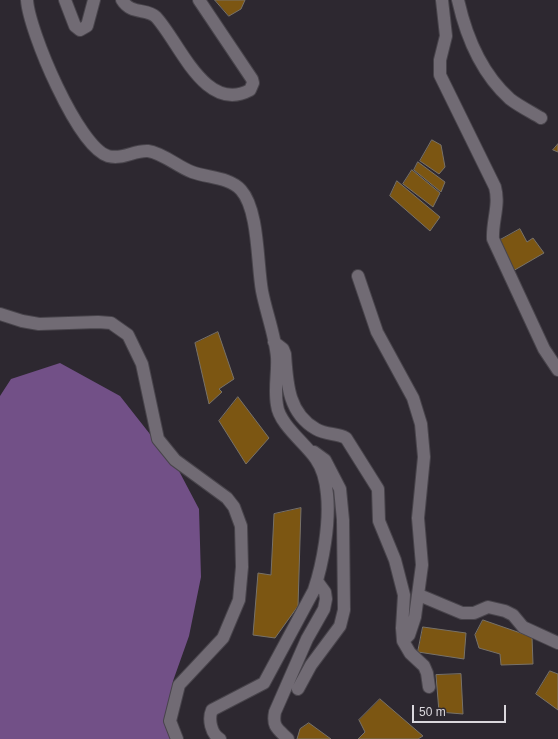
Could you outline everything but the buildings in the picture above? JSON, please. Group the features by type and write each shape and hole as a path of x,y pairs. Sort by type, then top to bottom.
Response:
{"street":[{"path":"27,0 28,11 36,39 51,76 75,118 97,149 107,156 116,157 142,152 154,153 194,173 232,183 245,195 252,212 262,289 277,356 276,388 278,412 317,460 324,475 328,514 317,581 310,599 264,683 212,710 210,715 212,731 215,736 220,739"},
{"path":"65,0 76,26 80,30 85,28 88,22 94,0"},
{"path":"122,0 131,9 155,17 208,87 227,94 240,94 250,90 253,83 252,79 199,0"},
{"path":"442,0 446,36 440,60 440,75 495,187 498,206 493,230 494,239 544,349 558,370"},
{"path":"458,0 467,34 480,61 510,98 541,118"},
{"path":"358,276 377,332 412,398 421,424 424,457 418,506 422,550 419,595 412,629 404,641"},
{"path":"0,314 22,321 39,324 111,323 128,335 142,364 158,439 175,460 227,498 234,507 242,532 242,568 239,600 223,638 180,685 170,721 177,739"},
{"path":"274,342 286,354 288,391 297,409 317,430 339,434 346,438 378,489 379,521 396,560 404,595 402,628 404,641 410,653 424,666 427,673 429,687"},
{"path":"298,689 310,665 340,626 344,610 343,520 340,489 325,460 320,455 306,447"},
{"path":"282,739 273,721 275,712 307,639 324,609 326,599 324,592 317,581"},
{"path":"419,595 462,613 474,613 488,607 505,611 513,615 523,627 558,643"},
{"path":"276,727 288,739"}],"shaded area":[{"path":"60,363 120,396 179,471 199,509 201,577 189,636 173,681 169,723 172,739 0,739 0,396 11,379"}]}
